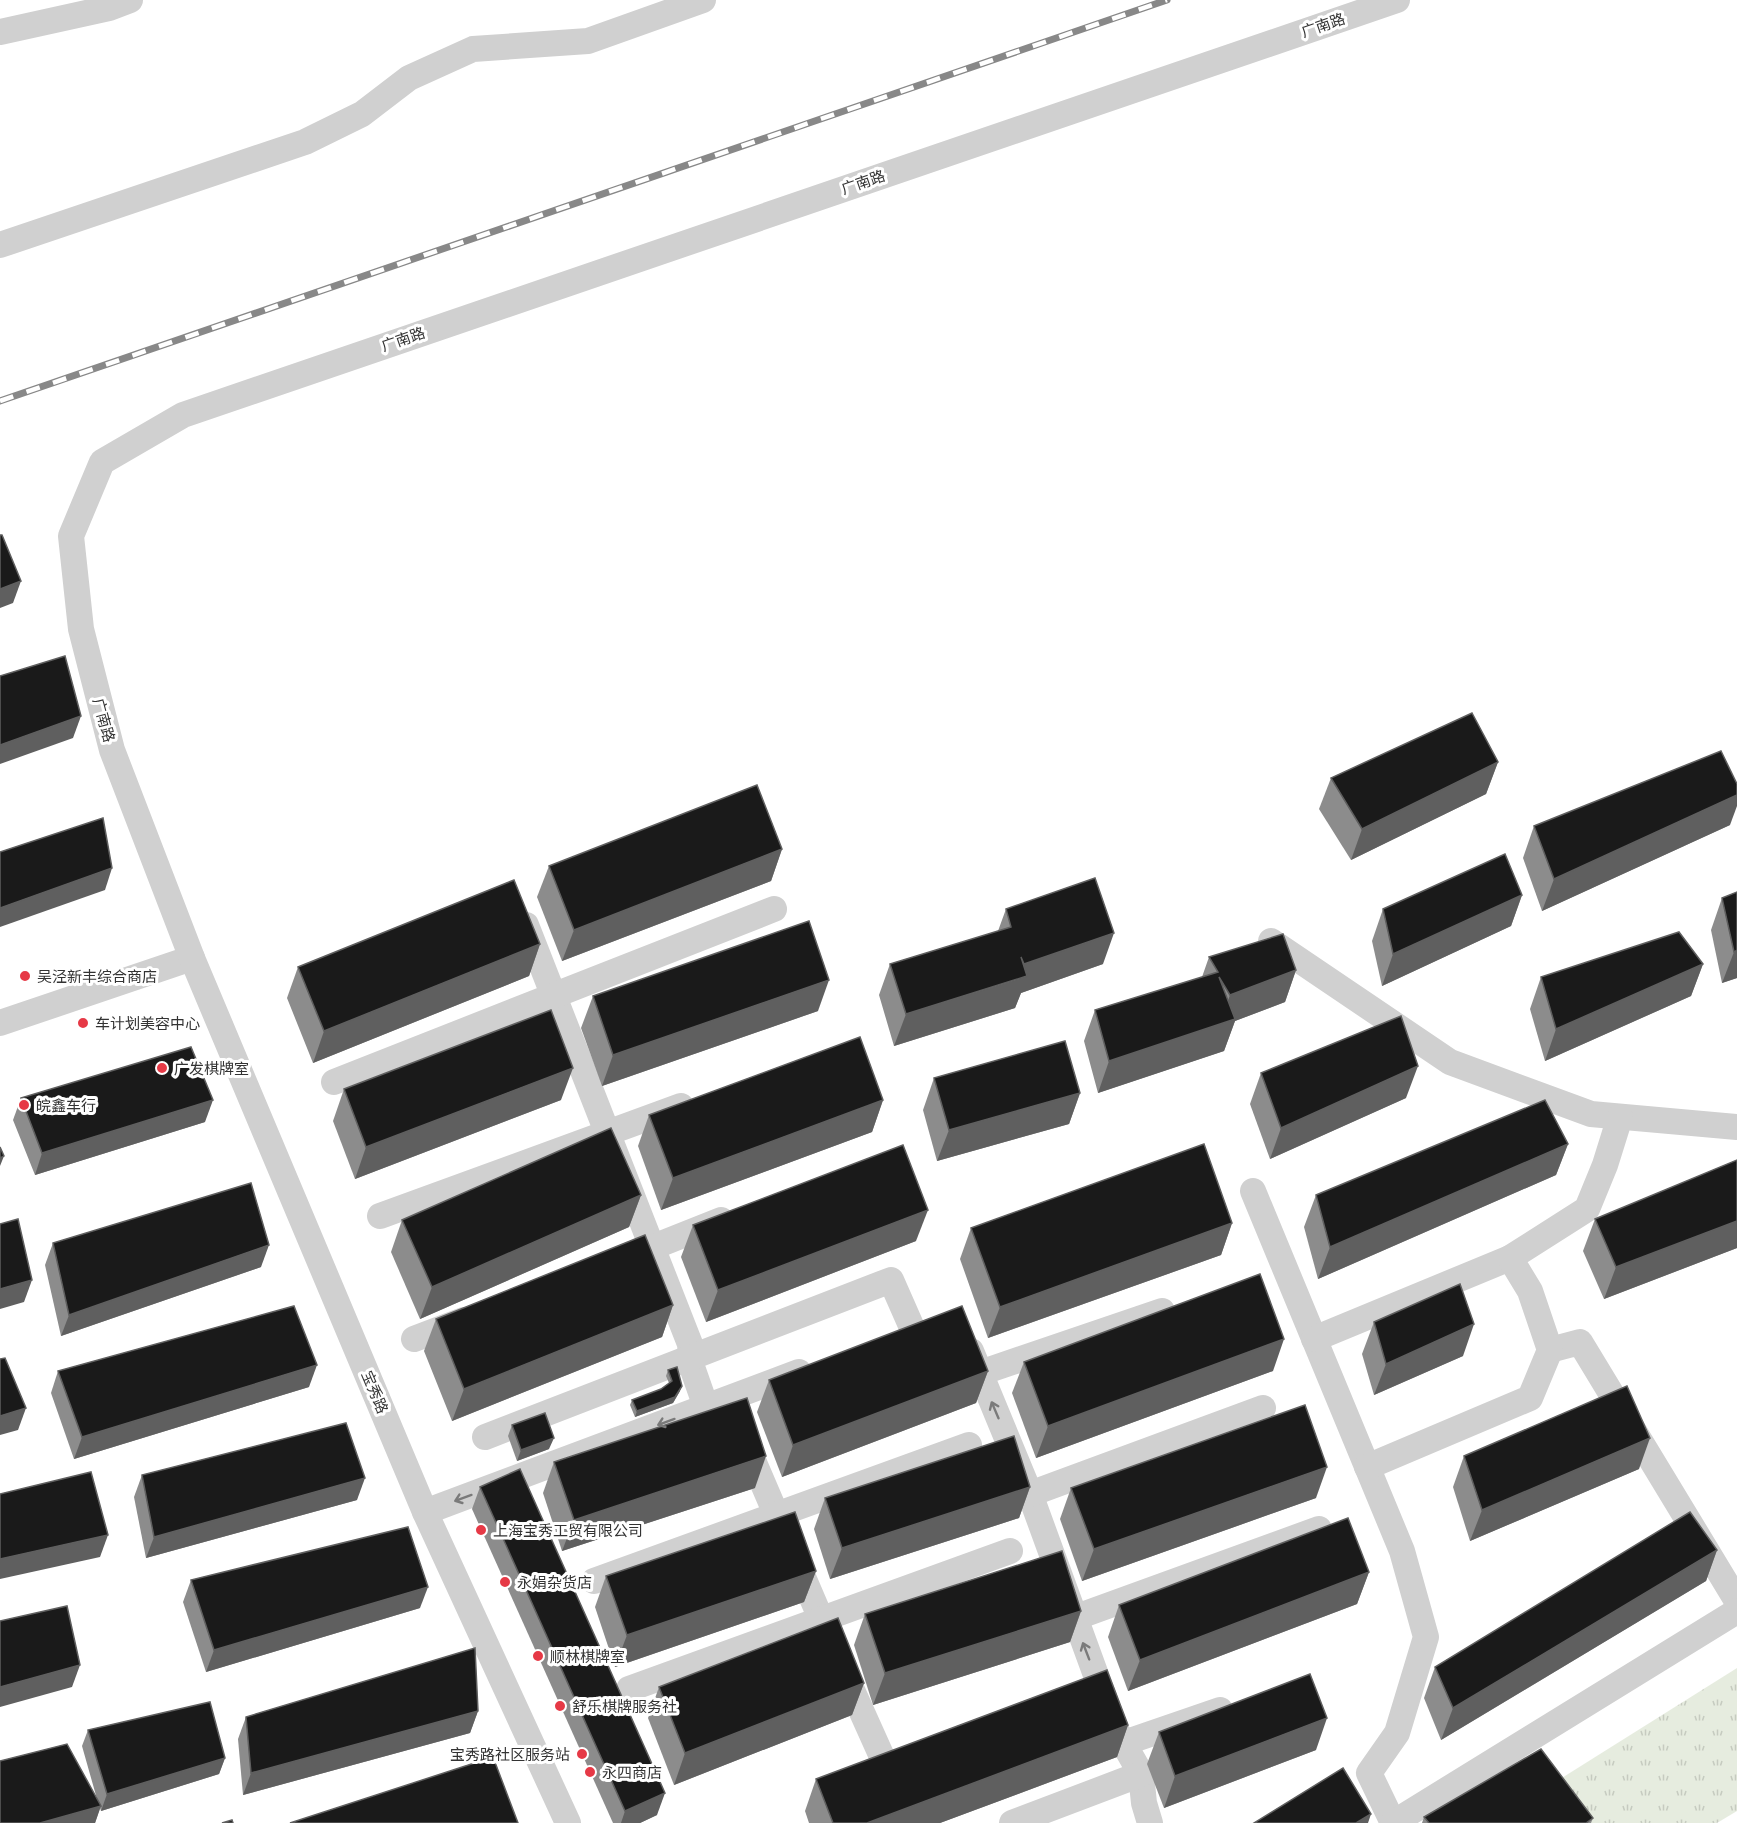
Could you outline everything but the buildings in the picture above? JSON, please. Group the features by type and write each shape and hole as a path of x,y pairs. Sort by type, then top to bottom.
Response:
{"street":[{"path":"0,32 109,8 130,0"},
{"path":"0,245 305,142 362,114 409,78 472,49 588,41 704,0"},
{"name":"广南路","path":"192,957 112,750 81,629 71,536 102,462 183,415 1398,0"},
{"path":"334,1082 774,909"},
{"path":"526,925 690,1344 692,1367 716,1403 776,1514 884,1759"},
{"path":"1271,941 1450,1062 1591,1114 1737,1127"},
{"path":"0,1023 192,957"},
{"name":"宝秀路","path":"192,957 425,1512 568,1823"},
{"path":"380,1216 708,1096"},
{"path":"1314,1340 1510,1258 1587,1209 1605,1165 1620,1117"},
{"path":"1253,1191 1402,1551 1426,1637 1397,1733 1369,1773 1393,1823 1737,1611"},
{"path":"620,1260 740,1213"},
{"path":"1367,1467 1530,1398 1550,1350 1530,1291 1510,1258"},
{"path":"485,1437 891,1280 913,1330"},
{"path":"980,1373 1182,1305"},
{"path":"414,1339 490,1310"},
{"path":"961,1324 1030,1494 1074,1618 1124,1743 1141,1774 1144,1803 1150,1823"},
{"path":"1550,1350 1580,1342 1737,1601"},
{"path":"425,1512 825,1363"},
{"path":"1030,1494 1263,1408"},
{"path":"594,1581 969,1445"},
{"path":"1074,1618 1319,1529"},
{"path":"629,1689 1010,1551"},
{"path":"1124,1743 1247,1701"},
{"path":"1012,1823 1141,1774"}],"green space":[{"path":"1737,1668 1737,1811 1717,1823 1587,1823 1557,1781"}],"railway":[{"path":"0,401 1167,0"}],"place":[{"name":"吴泾新丰综合商店","path":"25,976"},
{"name":"车计划美容中心","path":"83,1023"},
{"name":"广发棋牌室","path":"162,1068"},
{"name":"皖鑫车行","path":"24,1105"},
{"name":"上海宝秀工贸有限公司","path":"481,1530"},
{"name":"永娟杂货店","path":"505,1582"},
{"name":"顺林棋牌室","path":"538,1656"},
{"name":"舒乐棋牌服务社","path":"560,1706"},
{"name":"宝秀路社区服务站","path":"582,1754"},
{"name":"永四商店","path":"590,1772"}]}
